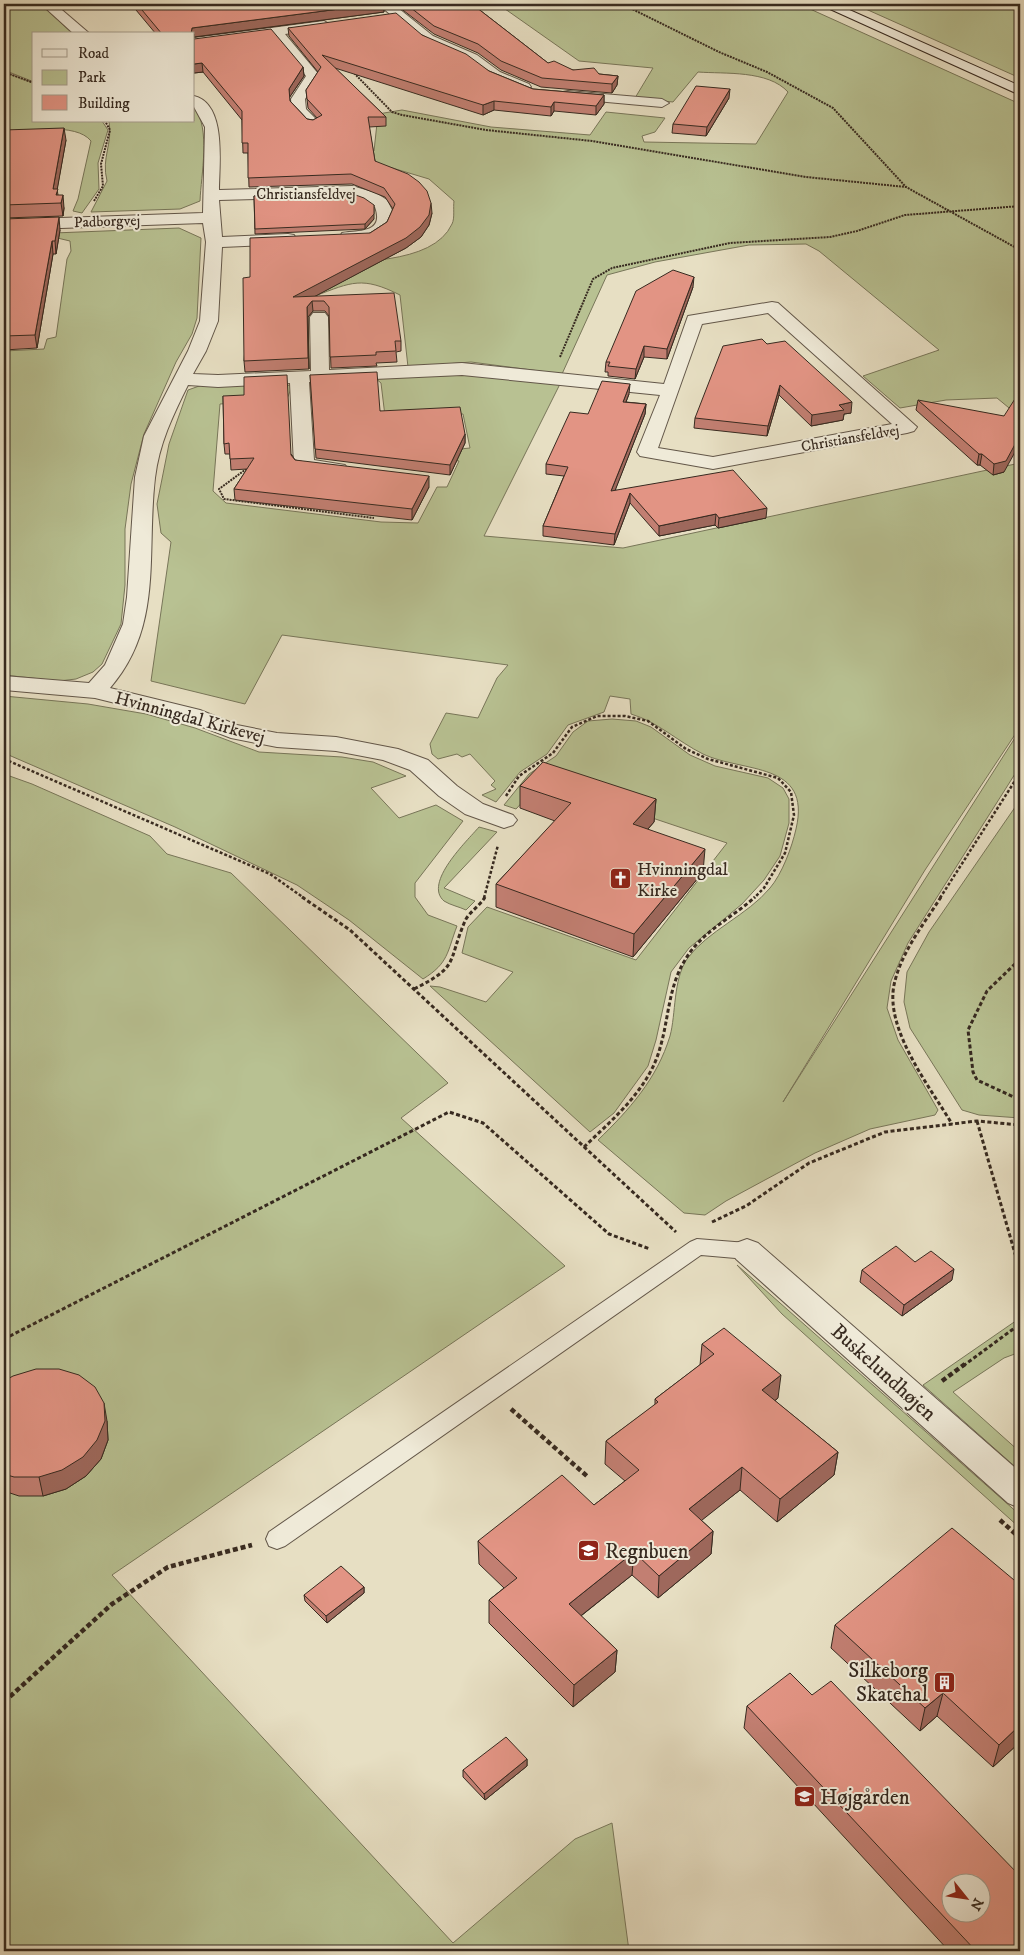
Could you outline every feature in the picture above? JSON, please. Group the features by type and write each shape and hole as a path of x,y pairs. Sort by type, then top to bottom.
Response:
{"street":[{"path":"47,4 81,32"},
{"path":"826,4 1020,90"},
{"path":"383,11 400,16 428,39 472,58 495,75 539,93"},
{"path":"195,42 336,24"},
{"path":"274,31 313,76 298,99 299,110 314,124"},
{"path":"558,94 662,103"},
{"path":"195,101 201,106 212,127 213,195 211,218 214,242 209,321 197,351 182,379 218,381 462,369 671,390"},
{"name":"Christiansfeldvej","path":"213,195 352,191 372,197 383,204 386,214 384,222 370,236 332,237"},
{"name":"Padborgvej","path":"4,225 211,218"},
{"path":"214,242 304,238"},
{"name":"Christiansfeldvej","path":"772,307 907,427 713,462 647,452 671,390 694,320 772,307"},
{"path":"319,317 320,375"},
{"path":"299,376 304,465 357,471"},
{"name":"Hvinningdal Kirkevej","path":"95,691 116,667 134,624 138,597 145,476 154,436 182,379"},
{"name":"Hvinningdal Kirkevej","path":"4,683 95,691 192,715 231,731 277,740 336,744 389,754 419,764 448,791 474,809 495,817"},
{"name":"Buskelundhøjen","path":"747,1252 1020,1493"}],"lane":[{"path":"277,1539 697,1247 747,1252"}],"path":[{"path":"622,4 719,52 767,72 833,108 889,171 906,187 1020,250"},
{"path":"350,70 392,112 486,130 592,141 806,177 906,187"},
{"path":"4,72 32,82"},
{"path":"86,222 92,205 103,186 101,164 110,130 106,122"},
{"path":"551,378 593,279 612,268 730,243 830,237 857,231 905,215 1020,206"},
{"path":"250,463 248,469 219,489 224,499 374,518"},
{"path":"414,990 440,976 452,962 466,919 484,899 495,817 506,796 519,776 553,753 572,727 597,716 625,716 648,721 686,748 708,759 778,778 791,792 794,815 785,853 764,888 738,913 701,938 685,959 672,986 660,1049 648,1075 625,1107 584,1147"},
{"path":"4,759 270,874 350,930 674,1231 697,1247"},
{"path":"952,1124 902,1037 893,998 898,971 909,947 1020,773"},
{"path":"1020,959 987,991 968,1030 973,1072 976,1080 1020,1100"},
{"path":"4,1340 449,1112 483,1123 609,1234 653,1250 697,1247"},
{"path":"977,1121 1020,1271"},
{"path":"702,1224 746,1206 808,1163 885,1132 977,1121 1020,1126"},
{"path":"674,1231 684,1229"},
{"path":"914,1400 1020,1324"},
{"path":"490,1391 588,1477"},
{"path":"998,1518 1020,1538"},
{"path":"4,1702 112,1604 168,1566 277,1539"}],"green space":[{"path":"4,4 41,4 71,32 32,32 32,81 4,70"},
{"path":"498,4 799,4 1020,104 1020,417 997,398 946,400 900,408 863,376 939,350 819,251 806,244 749,245 655,262 607,275 562,374 471,362 408,367 400,295 376,285 357,283 339,287 315,296 311,264 389,259 409,254 427,248 442,238 453,222 454,201 429,179 389,167 304,155 374,151 378,114 402,110 491,127 590,135 606,112 665,118 655,132 642,136 644,142 756,144 788,92 769,80 758,77 733,73 698,72 673,102 635,98 653,68 579,61"},
{"path":"855,4 1020,4 1020,78 859,6"},
{"path":"4,72 32,82 32,122 103,122 108,130 98,163 99,189 82,213 73,211 78,199 91,141 84,135 74,131 38,129 4,132"},
{"path":"195,109 199,116 204,139 200,201 180,209 91,212 107,181 105,165 110,129 109,122 195,122"},
{"path":"179,228 201,238 197,318 192,334 176,362 144,434 131,484 125,529 125,585 121,624 102,664 93,672 76,679 59,681 4,675 4,351 44,349 47,339 56,337 67,259 71,251 70,241 53,237 4,235"},
{"path":"466,375 560,384 484,536 623,548 1020,463 1020,727 925,870 783,1102 1020,730 1020,766 908,943 891,981 887,1008 898,1040 938,1110 935,1115 870,1129 815,1153 726,1201 705,1215 684,1213 598,1140 641,1093 658,1066 670,1036 679,977 687,959 705,940 761,898 770,888 782,868 796,829 798,807 794,791 784,780 770,773 703,754 641,717 631,714 630,699 610,696 604,712 568,725 547,754 520,772 496,802 482,795 496,789 491,785 495,781 470,754 462,757 457,754 438,759 432,754 430,744 446,713 478,718 497,678 508,665 282,635 245,704 151,681 171,542 161,533 157,504 169,444 188,390 202,385 281,384 292,386 287,399 220,404 213,491 226,503 381,522 418,523 437,487 447,487 459,461 435,458 440,451 470,448 463,414 385,416 381,383 375,378"},
{"path":"4,696 88,704 146,714 195,728 259,752 342,757 373,762 406,776 371,788 399,818 436,805 463,821 415,883 415,897 428,915 457,926 443,962 423,979 349,920 297,885 175,827 4,753"},
{"path":"612,719 636,721 651,727 690,755 715,766 768,778 783,788 789,799 789,823 780,856 764,880 742,904 689,948 671,972 656,1040 648,1066 614,1113 590,1132 430,986 440,987 486,1002 513,972 462,953 468,927 487,907 636,960 727,843 542,781 516,809 504,805 529,774 556,756 573,732 588,721"},
{"path":"4,774 32,784 150,836 167,854 231,873 448,1083 401,1118 565,1266 112,1575 453,1943 575,1839 612,1823 629,1951 4,1951"},
{"path":"1020,800 1020,1118 979,1115 962,1110 910,1028 904,1002 907,972 929,932"},
{"path":"479,827 497,832 444,888 475,901 466,910 444,901 439,893 439,884 449,862"},
{"path":"737,1265 1020,1515 1020,1528 782,1314"},
{"path":"1020,1318 1020,1352 1004,1358 953,1392 1020,1452 1020,1471 923,1385"}],"building":[{"path":"137,4 378,4 192,28 191,32 160,32"},
{"path":"406,4 472,4 548,63 554,61 573,70 594,68 599,74 618,76 612,84 542,78 501,61 478,44 434,26"},
{"path":"396,13 422,35 466,54 489,71 533,89 604,95 596,106 554,102 551,107 494,101 483,105 322,55 386,117 368,117 375,161 408,174 419,182 427,191 431,203 429,215 420,227 406,238 293,297 394,293 401,341 395,341 396,351 376,352 376,355 330,357 329,307 324,301 312,301 307,307 308,358 244,361 243,278 250,277 250,238 370,233 387,222 395,204 384,188 351,174 248,178 248,143 242,143 242,111 202,63 195,64 195,39 271,29 303,67 289,89 290,101 307,119 313,120 322,115 307,99 306,90 321,67 288,28"},
{"path":"696,86 730,89 707,127 673,124"},
{"path":"64,128 53,189 58,189 56,195 63,195 61,203 4,205 4,130"},
{"path":"350,193 364,198 374,205 374,214 365,224 255,229 254,196"},
{"path":"59,217 55,241 52,241 35,335 4,336 4,219"},
{"path":"673,270 694,277 667,349 644,346 636,369 608,366 610,362 606,362 636,291"},
{"path":"762,339 767,344 785,341 852,402 839,405 844,410 812,415 780,385 768,426 695,418 723,346"},
{"path":"377,372 380,411 460,407 465,434 450,465 315,449 310,375"},
{"path":"287,375 291,455 295,460 429,476 412,509 234,489 254,458 230,459 229,443 224,444 223,396 244,395 244,377"},
{"path":"602,381 630,384 623,402 646,404 611,491 733,470 767,508 719,518 716,514 659,526 630,493 615,534 543,526 568,467 546,464 570,412 588,414"},
{"path":"1020,391 1020,435 1006,461 994,464 982,454 979,454 918,400 1004,416"},
{"path":"543,762 656,799 633,824 705,849 634,934 496,884 571,803 520,786"},
{"path":"896,1246 915,1262 931,1251 954,1269 904,1305 862,1270"},
{"path":"724,1328 781,1375 762,1390 838,1452 780,1499 742,1467 689,1509 713,1531 659,1576 634,1552 569,1604 617,1650 574,1685 489,1600 517,1578 478,1541 562,1475 594,1505 639,1470 606,1441 658,1402 655,1399 714,1354 702,1344"},
{"path":"36,1369 59,1369 79,1375 95,1387 104,1403 105,1421 97,1440 83,1457 62,1470 39,1477 14,1477 4,1474 4,1381 13,1376"},
{"name":"Silkeborg Skatehal","path":"952,1528 1020,1585 1020,1725 999,1745 943,1693 925,1708 835,1625"},
{"path":"341,1566 364,1587 326,1616 304,1595"},
{"path":"790,1673 812,1695 831,1681 1020,1876 1020,1951 976,1951 949,1922 992,1922 992,1872 942,1872 942,1915 747,1706"},
{"path":"506,1737 527,1759 484,1794 463,1770"}],"place":[{"name":"Hvinningdal Kirke","path":"621,879"},
{"name":"Regnbuen","path":"589,1551"},
{"name":"Silkeborg Skatehal","path":"944,1682"},
{"name":"Højgården","path":"804,1797"}]}
